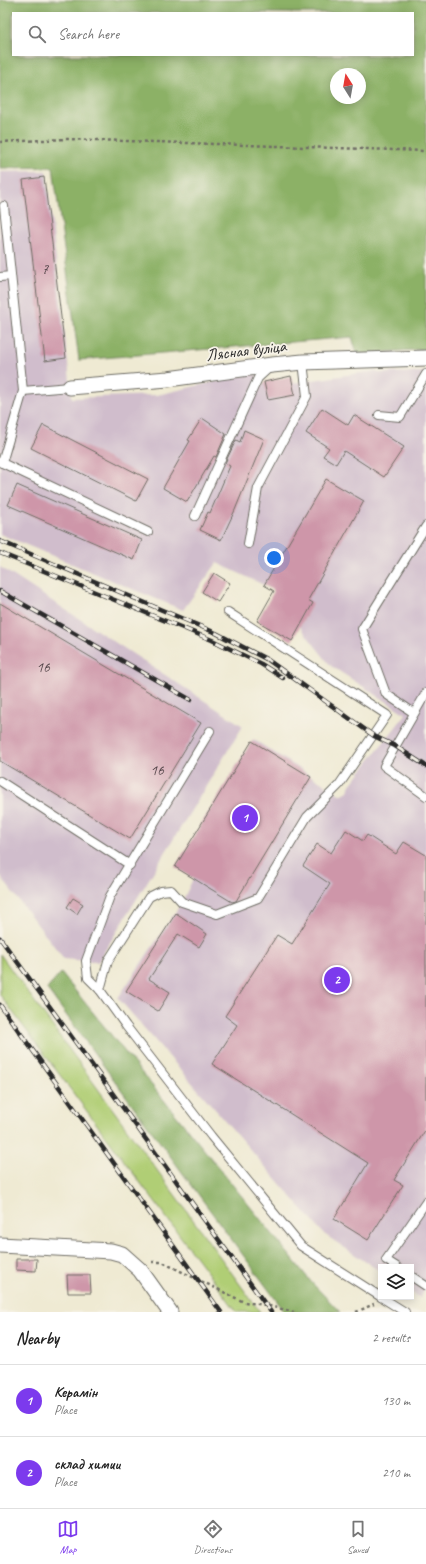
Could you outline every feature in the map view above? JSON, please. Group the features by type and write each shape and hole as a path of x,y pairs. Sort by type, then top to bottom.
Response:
{"street":[{"name":"Лясная вуліца","path":"70,387 168,379 303,362 426,358"},
{"path":"0,1245 110,1251 122,1254 140,1270 170,1312"}],"lane":[{"path":"4,206 23,391 1,463 148,532"},
{"path":"0,276 11,276"},
{"path":"248,544 258,488 307,396 303,362"},
{"path":"195,516 258,378 272,365"},
{"path":"379,415 400,417 426,374"},
{"path":"23,391 70,387"},
{"path":"414,713 386,694 362,629 426,526"},
{"path":"100,990 108,961 149,897 160,891 171,890 182,902 217,914 258,898 307,817 339,785 387,714 228,612"},
{"path":"426,693 384,766 426,796"},
{"path":"210,731 110,896 86,961 88,978 100,990 211,1136 301,1246 378,1295"},
{"path":"0,781 130,865"},
{"path":"392,1264 386,1260 426,1202"},
{"path":"414,1278 426,1286"},
{"path":"385,1300 405,1312"}],"path":[{"path":"0,142 66,139 426,151"},
{"path":"133,1264 162,1262 244,1302 266,1305 294,1312"},
{"path":"356,1312 378,1300"}],"shaded area":[{"path":"46,171 72,398 157,395 257,372 259,385 264,384 264,382 293,383 375,371 378,373 426,372 426,1288 420,1298 414,1294 414,1264 378,1264 378,1270 324,1234 118,998 182,902 193,879 175,867 253,739 341,795 348,791 350,785 406,714 331,666 300,627 313,603 282,597 266,586 217,563 183,610 0,534 0,172"},
{"path":"0,567 243,726 98,962 64,959 0,876"}],"green space":[{"path":"0,0 426,0 426,349 357,354 352,337 79,360 53,167 0,168"},
{"path":"0,954 260,1312 237,1312 0,995"},
{"path":"61,973 312,1283 340,1312 285,1312 47,989"}],"building":[{"path":"44,177 66,358 45,361 23,180"},
{"path":"291,376 295,395 268,400 264,382"},
{"path":"322,408 348,425 354,415 404,447 384,477 344,451 336,464 323,456 329,448 306,433"},
{"path":"202,418 226,434 216,457 214,456 187,502 163,488 190,441 188,440"},
{"path":"43,425 148,479 136,501 31,448"},
{"path":"244,430 264,439 221,540 200,530 208,512 210,513 230,466 225,463 236,440 240,442"},
{"path":"326,479 364,501 308,600 313,603 292,641 257,621 274,591 264,585"},
{"path":"17,485 142,540 134,560 8,505"},
{"path":"214,573 230,583 218,602 202,592"},
{"path":"0,603 201,723 130,839 0,761"},
{"path":"252,741 311,777 236,901 232,902 175,867"},
{"path":"346,830 363,841 367,835 396,854 404,842 426,855 426,1129 394,1180 403,1185 368,1240 334,1219 368,1163 212,1064 237,1025 225,1016 277,935 292,944 330,884 303,866 317,844 331,853"},
{"path":"73,898 83,904 77,914 67,907"},
{"path":"176,913 207,934 199,947 178,934 149,979 170,992 158,1011 126,991"},
{"path":"16,1259 37,1259 36,1271 16,1270"},
{"path":"67,1275 90,1275 91,1293 68,1293"}],"railway":[{"path":"0,541 216,633 268,660 374,736 395,746 426,766"},
{"path":"0,553 212,640 261,664 283,678"},
{"path":"0,591 191,700"},
{"path":"0,938 271,1312"},
{"path":"0,1005 221,1312"}],"place":[{"name":"Керамін","path":"245,818"},
{"name":"склад химии","path":"337,980"}]}
